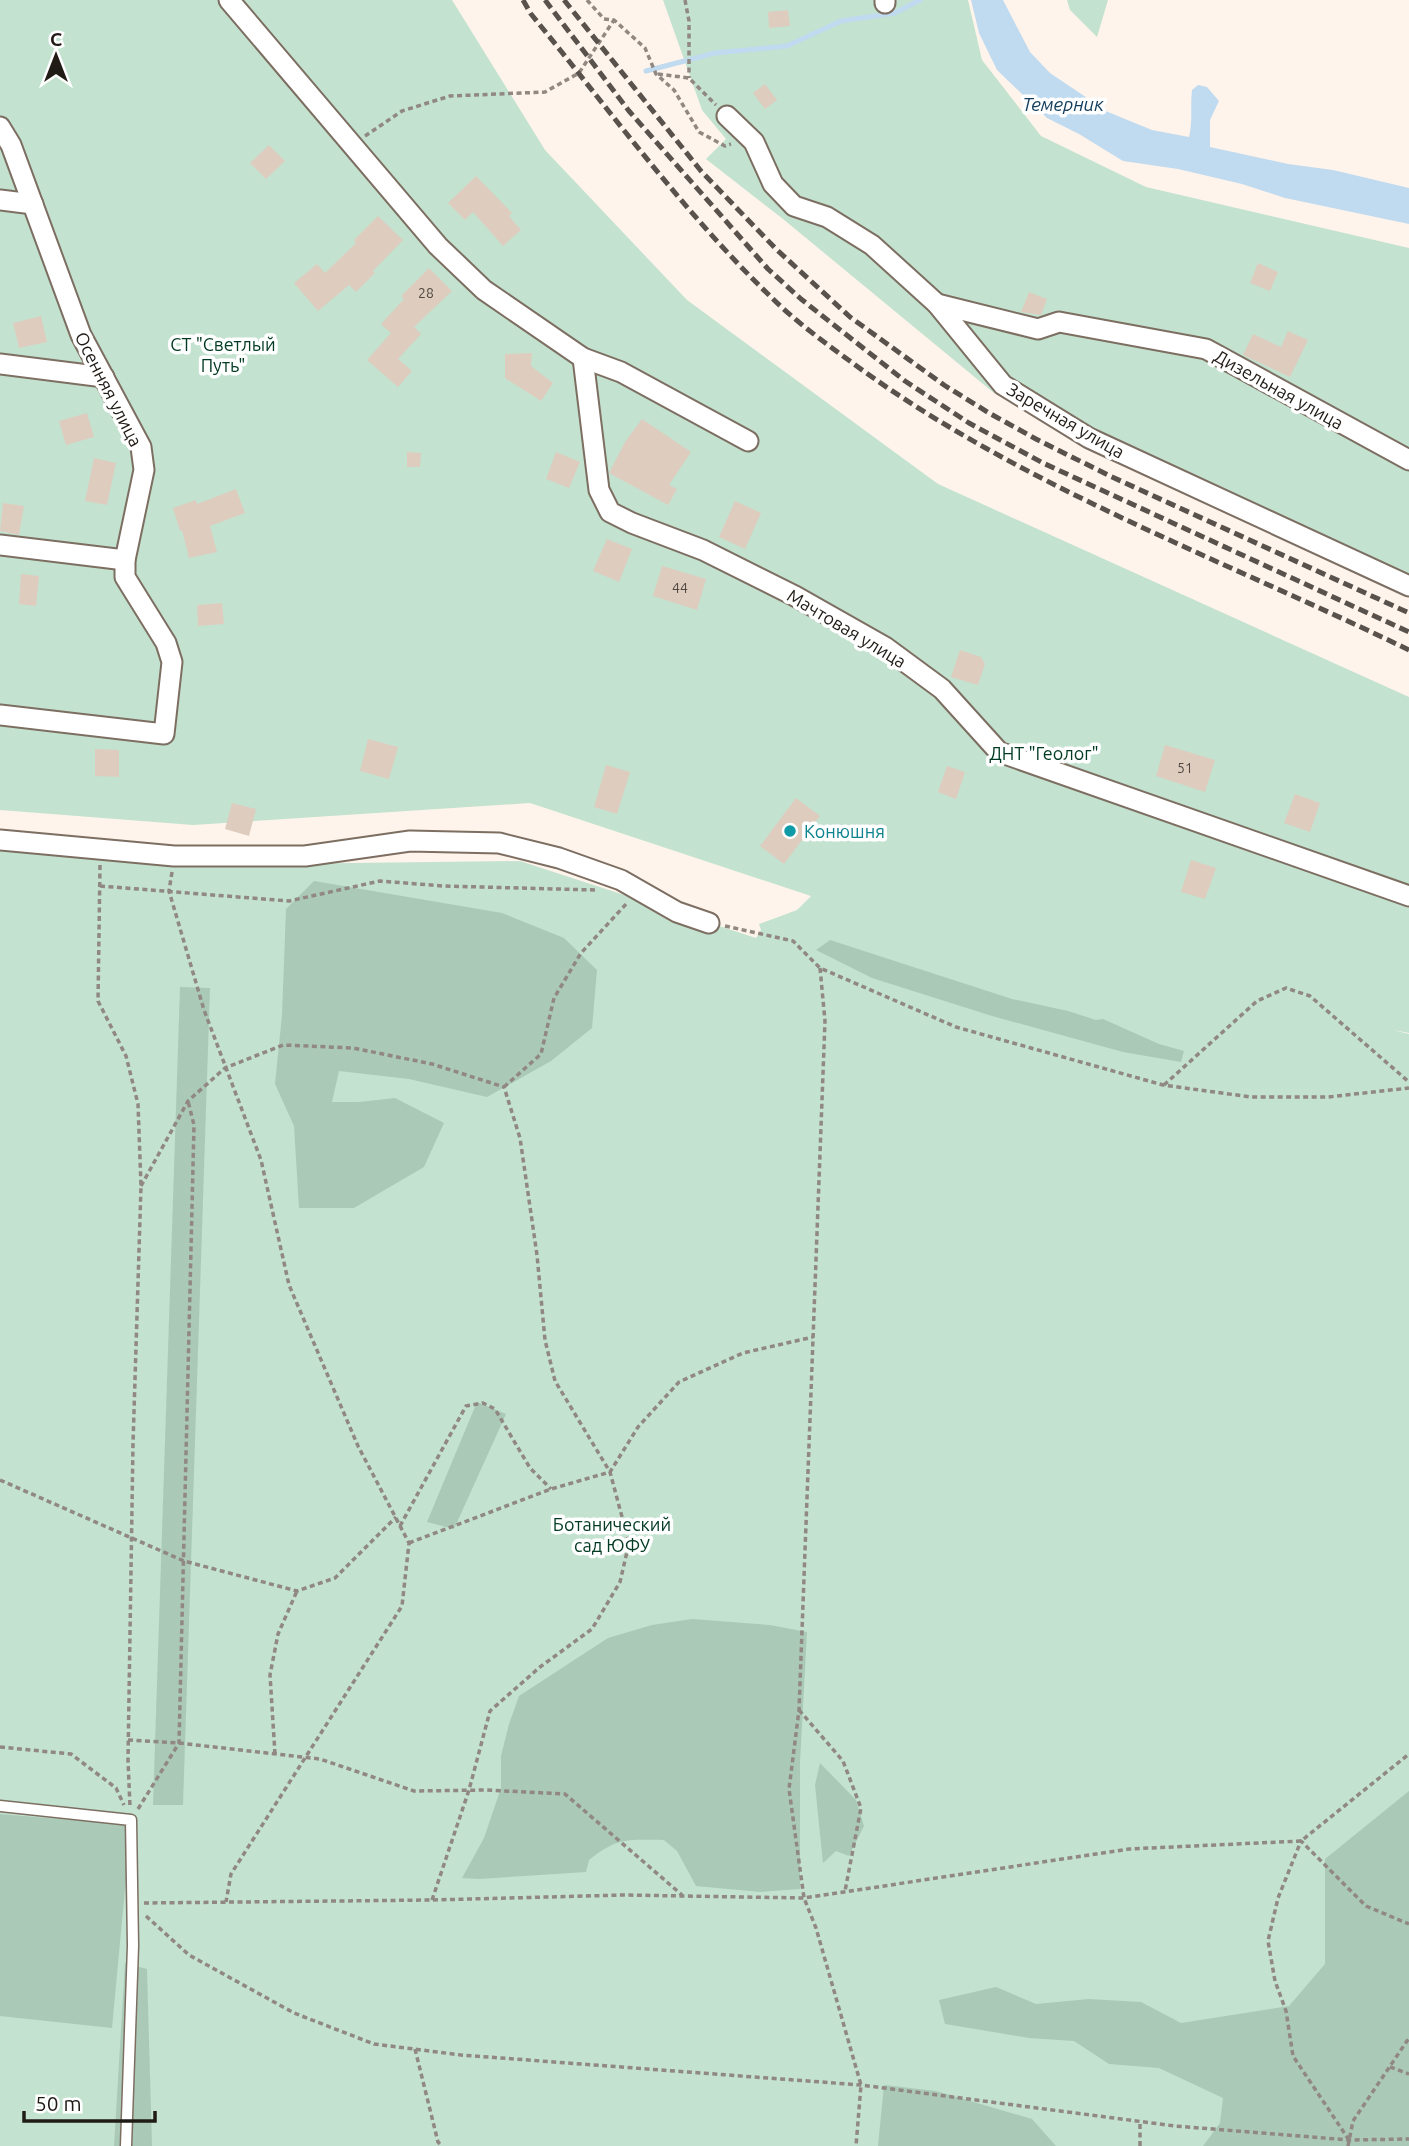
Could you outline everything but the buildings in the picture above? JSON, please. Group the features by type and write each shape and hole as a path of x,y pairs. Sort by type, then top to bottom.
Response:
{"street":[{"path":"229,0 439,246 484,290 583,358 621,372 748,441"},
{"name":"Заречная улица","path":"727,116 751,138 773,184 794,206 827,217 872,245 937,304 1003,385 1089,438 1409,586"},
{"name":"Осенняя улица","path":"0,127 11,145 81,335 141,447 144,470 125,561 125,577 166,643 172,662 164,734 0,715"},
{"path":"0,200 33,204"},
{"name":"Дизельная улица","path":"937,304 1038,329 1059,322 1206,349 1409,460"},
{"name":"Мачтовая улица","path":"583,358 599,490 610,512 703,550 795,596 885,647 942,689 999,752 1409,896"},
{"path":"0,364 104,377"},
{"path":"0,545 125,561"},
{"path":"0,839 174,856 305,856 410,841 499,843 559,858 621,880 677,912 709,923"}],"lane":[{"path":"0,1806 131,1820 133,1946 126,2146"}],"path":[{"path":"587,0 604,19 614,20 645,48 656,74 674,90 699,132 726,146 751,138"},
{"path":"685,0 689,21 689,78"},
{"path":"352,145 402,111 450,96 545,92 579,73 614,20"},
{"path":"656,74 689,78 727,116"},
{"path":"174,856 169,891 204,1010 261,1160 289,1285 358,1446 409,1542 402,1606 231,1874 226,1902"},
{"path":"131,1820 128,1740 141,1186 138,1104 127,1056 98,1001 100,886 289,901 380,881 443,886 602,890"},
{"path":"504,1087 541,1054 554,998 581,953 639,890"},
{"path":"709,923 793,941 821,968 956,1027 1163,1085 1251,1097 1328,1097 1409,1088"},
{"path":"821,968 825,1021 799,1710 789,1790 804,1898 816,1928 861,2084 856,2146"},
{"path":"1163,1085 1257,1001 1286,988 1310,996 1409,1082"},
{"path":"141,1186 188,1101 225,1068 283,1045 353,1048 432,1064 504,1087"},
{"path":"432,1900 469,1790 490,1711 540,1667 592,1629 620,1581 629,1542 610,1472 555,1381 545,1340 537,1255 520,1138 504,1087"},
{"path":"131,1820 179,1743 194,1125 188,1101"},
{"path":"409,1542 551,1489 610,1472 638,1427 679,1382 743,1353 813,1338"},
{"path":"400,1526 466,1406 483,1403 495,1409 530,1468 551,1489"},
{"path":"0,1480 184,1562 297,1591 335,1578 396,1517"},
{"path":"275,1754 270,1675 278,1634 297,1591"},
{"path":"799,1710 843,1761 861,1808 845,1891"},
{"path":"128,1740 320,1759 414,1791 565,1794 684,1896"},
{"path":"0,1747 71,1754 116,1788 131,1820"},
{"path":"1349,2140 1293,2056 1286,2011 1275,1980 1268,1941 1278,1898 1301,1841 1409,1754"},
{"path":"131,1903 624,1895 804,1898 1129,1849 1301,1841 1366,1906 1409,1924"},
{"path":"131,1903 189,1955 294,2013 374,2044 461,2055 861,2084 1140,2121 1349,2140 1409,2138"},
{"path":"1349,2146 1353,2121 1409,2038"},
{"path":"415,2049 438,2142 442,2146"},
{"path":"1390,2067 1409,2074"},
{"path":"1140,2121 1140,2146"}],"green space":[{"name":"Ботанический сад ЮФУ","path":"0,0 452,0 545,150 687,300 938,484 1409,697 1409,1033 1393,1030 1409,1034 1409,2146 0,2146 0,847 191,865 520,861 756,938 761,930 759,924 797,910 811,896 530,803 193,825 0,810"},
{"path":"663,0 968,0 982,60 1041,136 1146,187 1409,248 1409,578 1222,487 994,393 706,159 726,139 702,110"},
{"path":"1067,0 1108,0 1097,37 1070,10"},
{"path":"314,881 502,913 564,938 597,970 592,1028 551,1061 487,1097 409,1079 339,1071 332,1102 395,1098 444,1123 424,1167 354,1208 299,1208 294,1126 275,1084 282,1015 286,909"},
{"path":"830,940 1012,999 1096,1020 1103,1019 1159,1044 1184,1051 1181,1062 1123,1052 992,1016 872,978 816,950"},
{"path":"180,987 210,988 183,1805 153,1805"},
{"path":"477,1402 506,1414 454,1529 427,1522"},
{"path":"692,1619 770,1625 807,1632 800,1762 800,1889 760,1892 696,1886 677,1851 664,1840 624,1841 608,1847 589,1860 586,1872 462,1878 484,1838 501,1788 501,1756 519,1696 608,1638 652,1625"},
{"path":"820,1763 856,1800 864,1826 849,1856 836,1851 823,1863 815,1785"},
{"path":"1409,1791 1409,2146 1203,2146 1220,2123 1223,2098 1159,2068 1109,2064 1074,2041 1029,2038 945,2024 939,2000 996,1987 1036,2004 1089,1999 1141,2002 1181,2023 1289,2006 1325,1964 1325,1859"},
{"path":"0,1814 131,1825 112,2028 0,2016"},
{"path":"125,1963 147,1969 152,2146 114,2146"},
{"path":"884,2085 936,2091 1032,2119 1056,2146 878,2146"}],"water":[{"name":"Темерник","path":"971,0 1003,0 1030,52 1050,73 1108,112 1152,130 1189,137 1192,90 1198,85 1207,87 1219,101 1210,120 1210,147 1288,164 1333,170 1409,188 1409,224 1285,198 1242,184 1178,169 1123,161 1047,118 997,70 979,33"}],"waterway":[{"path":"646,71 715,53 787,46 841,21 895,13 920,0"}],"railway":[{"path":"523,0 531,14 618,123 708,231 781,307 847,359 922,410 1057,486 1409,650"},
{"path":"545,0 629,111 768,269 801,299 905,381 969,423 1043,463 1409,632"},
{"path":"564,0 701,171 776,249 850,317 944,385 1036,439 1110,476 1409,613"}],"place":[{"name":"Конюшня","path":"790,831"}],"park label":[{"name":"СТ \"Светлый Путь\"","path":"223,354"},
{"name":"ДНТ \"Геолог\"","path":"1044,753"}]}
